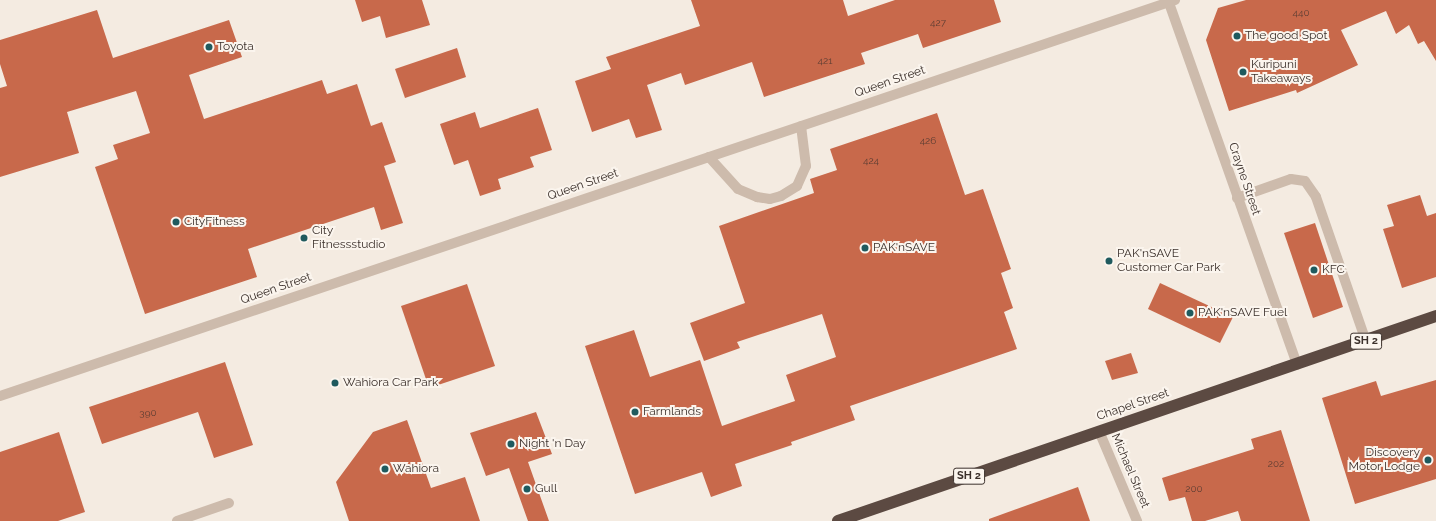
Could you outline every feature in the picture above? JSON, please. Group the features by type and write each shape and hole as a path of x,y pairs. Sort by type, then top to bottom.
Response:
{"highway":[{"name":"Chapel Street","path":"838,521 1099,431 1297,365 1436,316"}],"street":[{"name":"Queen Street","path":"0,396 1171,1"},
{"name":"Crayne Street","path":"1171,1 1237,198 1297,365"},
{"path":"709,157 738,189 757,197 770,199 781,196 797,186 806,166 801,126"},
{"path":"1237,198 1291,178 1305,181 1316,197 1366,341"},
{"name":"Michael Street","path":"1099,431 1136,521"},
{"path":"177,521 229,503"}],"building":[{"path":"355,0 422,0 430,25 386,38 380,16 362,22"},
{"path":"691,0 843,0 848,16 895,0 994,0 1001,22 923,48 918,34 861,53 865,64 764,97 752,62 685,85 681,73 647,85 662,130 636,138 629,119 592,132 575,81 611,69 606,57 700,26"},
{"path":"1246,0 1436,0 1436,61 1424,41 1418,44 1409,25 1396,34 1386,11 1341,30 1358,65 1297,93 1296,90 1229,111 1206,40 1218,8"},
{"path":"97,10 113,58 229,20 242,57 189,75 204,119 322,80 327,94 357,84 371,126 382,122 396,162 384,166 403,223 381,230 374,207 248,249 257,277 145,314 95,167 118,159 113,145 150,133 136,91 67,112 79,153 0,177 0,88 7,86 0,64 0,40"},
{"path":"457,48 466,77 405,98 395,69"},
{"path":"538,108 552,150 530,157 534,167 498,179 501,189 480,196 468,160 454,165 440,124 475,112 480,128"},
{"name":"PAK'nSAVE","path":"937,113 965,195 983,189 1011,269 1001,273 1013,308 1004,312 1017,349 850,406 855,420 791,442 792,445 735,464 742,486 711,497 702,472 635,494 585,346 634,330 650,377 700,360 722,426 795,401 786,375 836,357 822,314 737,342 740,348 704,361 690,323 745,303 719,226 814,193 810,179 837,170 830,149"},
{"path":"1420,195 1427,216 1436,213 1436,277 1402,288 1383,229 1394,226 1387,205"},
{"name":"KFC","path":"1315,223 1343,307 1313,318 1284,233"},
{"name":"PAK'nSAVE Fuel","path":"1160,283 1233,317 1220,343 1148,309"},
{"path":"467,284 495,366 429,388 401,306"},
{"path":"1131,353 1138,373 1112,380 1105,361"},
{"path":"225,362 253,445 214,458 198,412 102,444 89,407"},
{"path":"1436,380 1436,479 1355,504 1322,398 1376,381 1381,396"},
{"name":"Night 'n Day","path":"536,412 552,454 528,462 549,521 528,521 509,468 486,476 470,433"},
{"name":"Wahiora","path":"407,420 431,488 465,477 480,521 349,521 336,482 373,432"},
{"path":"1281,430 1310,521 1241,521 1238,511 1205,521 1192,521 1185,497 1169,501 1162,478 1254,449 1251,439"},
{"path":"59,432 85,512 58,521 0,521 0,452"},
{"path":"1078,487 1090,521 989,521 989,519"}],"place":[{"name":"The good Spot","path":"1237,36"},
{"name":"Toyota","path":"209,47"},
{"name":"Kuripuni Takeaways","path":"1243,72"},
{"name":"CityFitness","path":"176,222"},
{"name":"City Fitnessstudio","path":"304,238"},
{"name":"PAK'nSAVE","path":"865,248"},
{"name":"PAK'nSAVE Customer Car Park","path":"1109,261"},
{"name":"KFC","path":"1314,270"},
{"name":"PAK'nSAVE Fuel","path":"1190,313"},
{"name":"Wahiora Car Park","path":"335,383"},
{"name":"Farmlands","path":"635,412"},
{"name":"Night 'n Day","path":"511,444"},
{"name":"Discovery Motor Lodge","path":"1428,460"},
{"name":"Wahiora","path":"385,469"},
{"name":"Gull","path":"527,489"}]}
